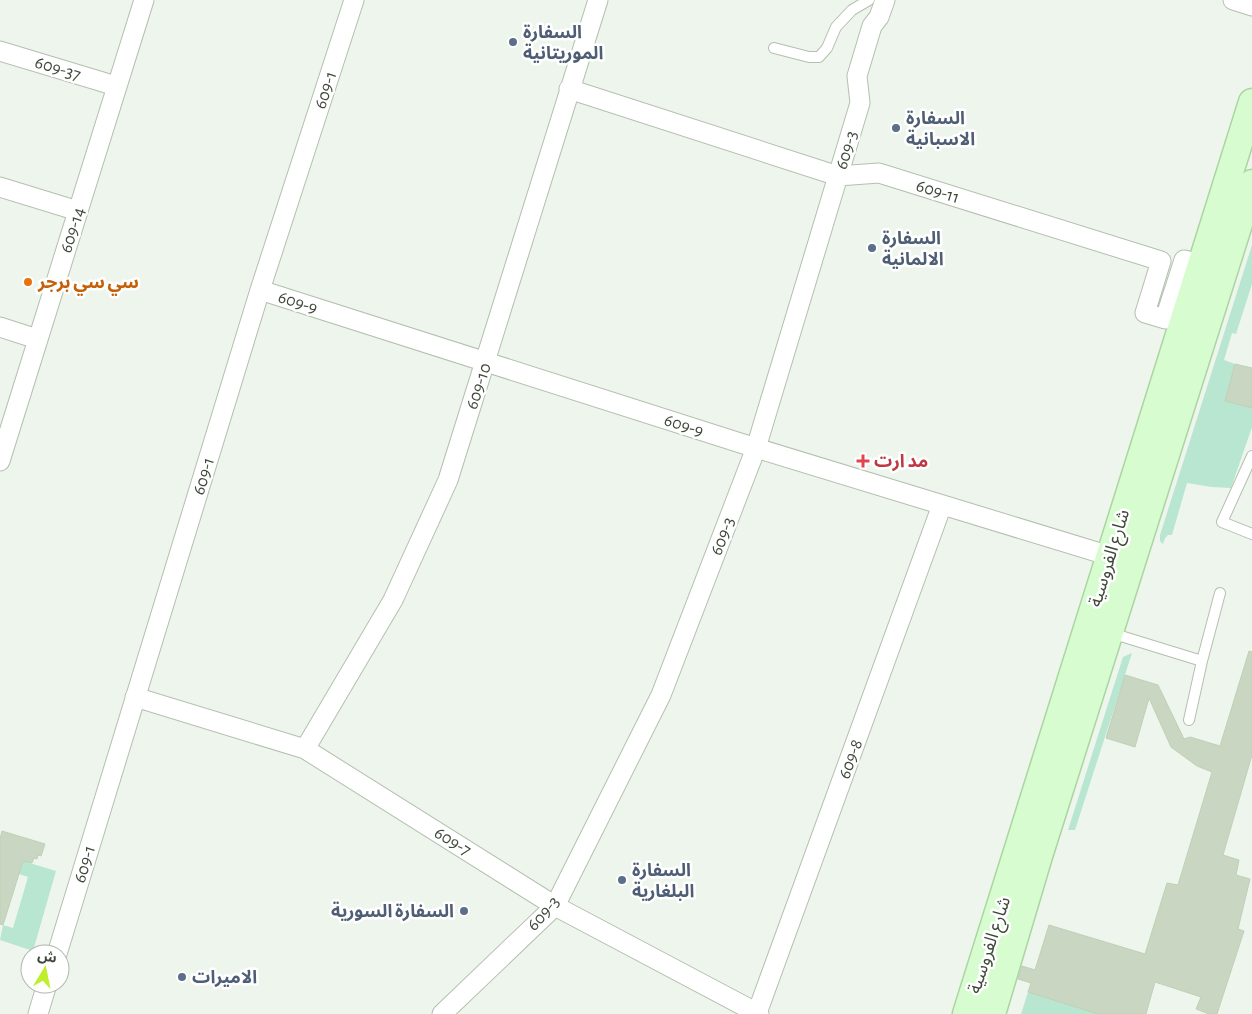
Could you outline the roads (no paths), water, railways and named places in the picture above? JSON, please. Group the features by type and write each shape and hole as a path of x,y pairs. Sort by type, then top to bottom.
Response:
{"street":[{"name":"609-14","path":"0,461 144,0"},
{"name":"609-1","path":"60,944 260,290 354,0"},
{"name":"609-10","path":"306,749 393,600 448,480 598,0"},
{"name":"609-3","path":"442,1014 555,906 661,695 756,448 860,103 857,76 872,26 880,17 885,0"},
{"path":"1233,0 1252,6"},
{"name":"609-37","path":"0,51 116,86"},
{"name":"609-11","path":"569,89 838,176 879,173 1161,261 1145,313 1165,319 1184,260 1199,264"},
{"name":"شارع الفروسية","path":"992,1014 1030,852 1110,556 1199,264 1252,102"},
{"name":"شارع الفروسية","path":"966,1014 1030,852 1111,633 1252,183"},
{"path":"0,187 78,211"},
{"name":"609-9","path":"260,290 756,448 1110,556"},
{"path":"0,327 37,339"},
{"name":"609-8","path":"758,1014 942,505"},
{"name":"609-7","path":"135,697 306,749 555,906 758,1014"},
{"path":"38,1014 44,994"}],"lane":[{"path":"774,48 810,57 819,57 827,48 836,27 852,10 869,0"},
{"path":"1252,456 1222,522 1252,534"},
{"path":"1189,720 1220,593"},
{"path":"1111,633 1202,661"}],"place":[{"name":"السفارة الموريتانية","path":"513,42"},
{"name":"السفارة الاسبانية","path":"896,128"},
{"name":"السفارة الالمانية","path":"872,248"},
{"name":"سي سي برجر","path":"28,282"},
{"name":"مد ارت","path":"863,461"},
{"name":"السفارة البلغارية","path":"622,880"},
{"name":"السفارة السورية","path":"464,911"},
{"name":"الاميرات","path":"182,977"}]}
